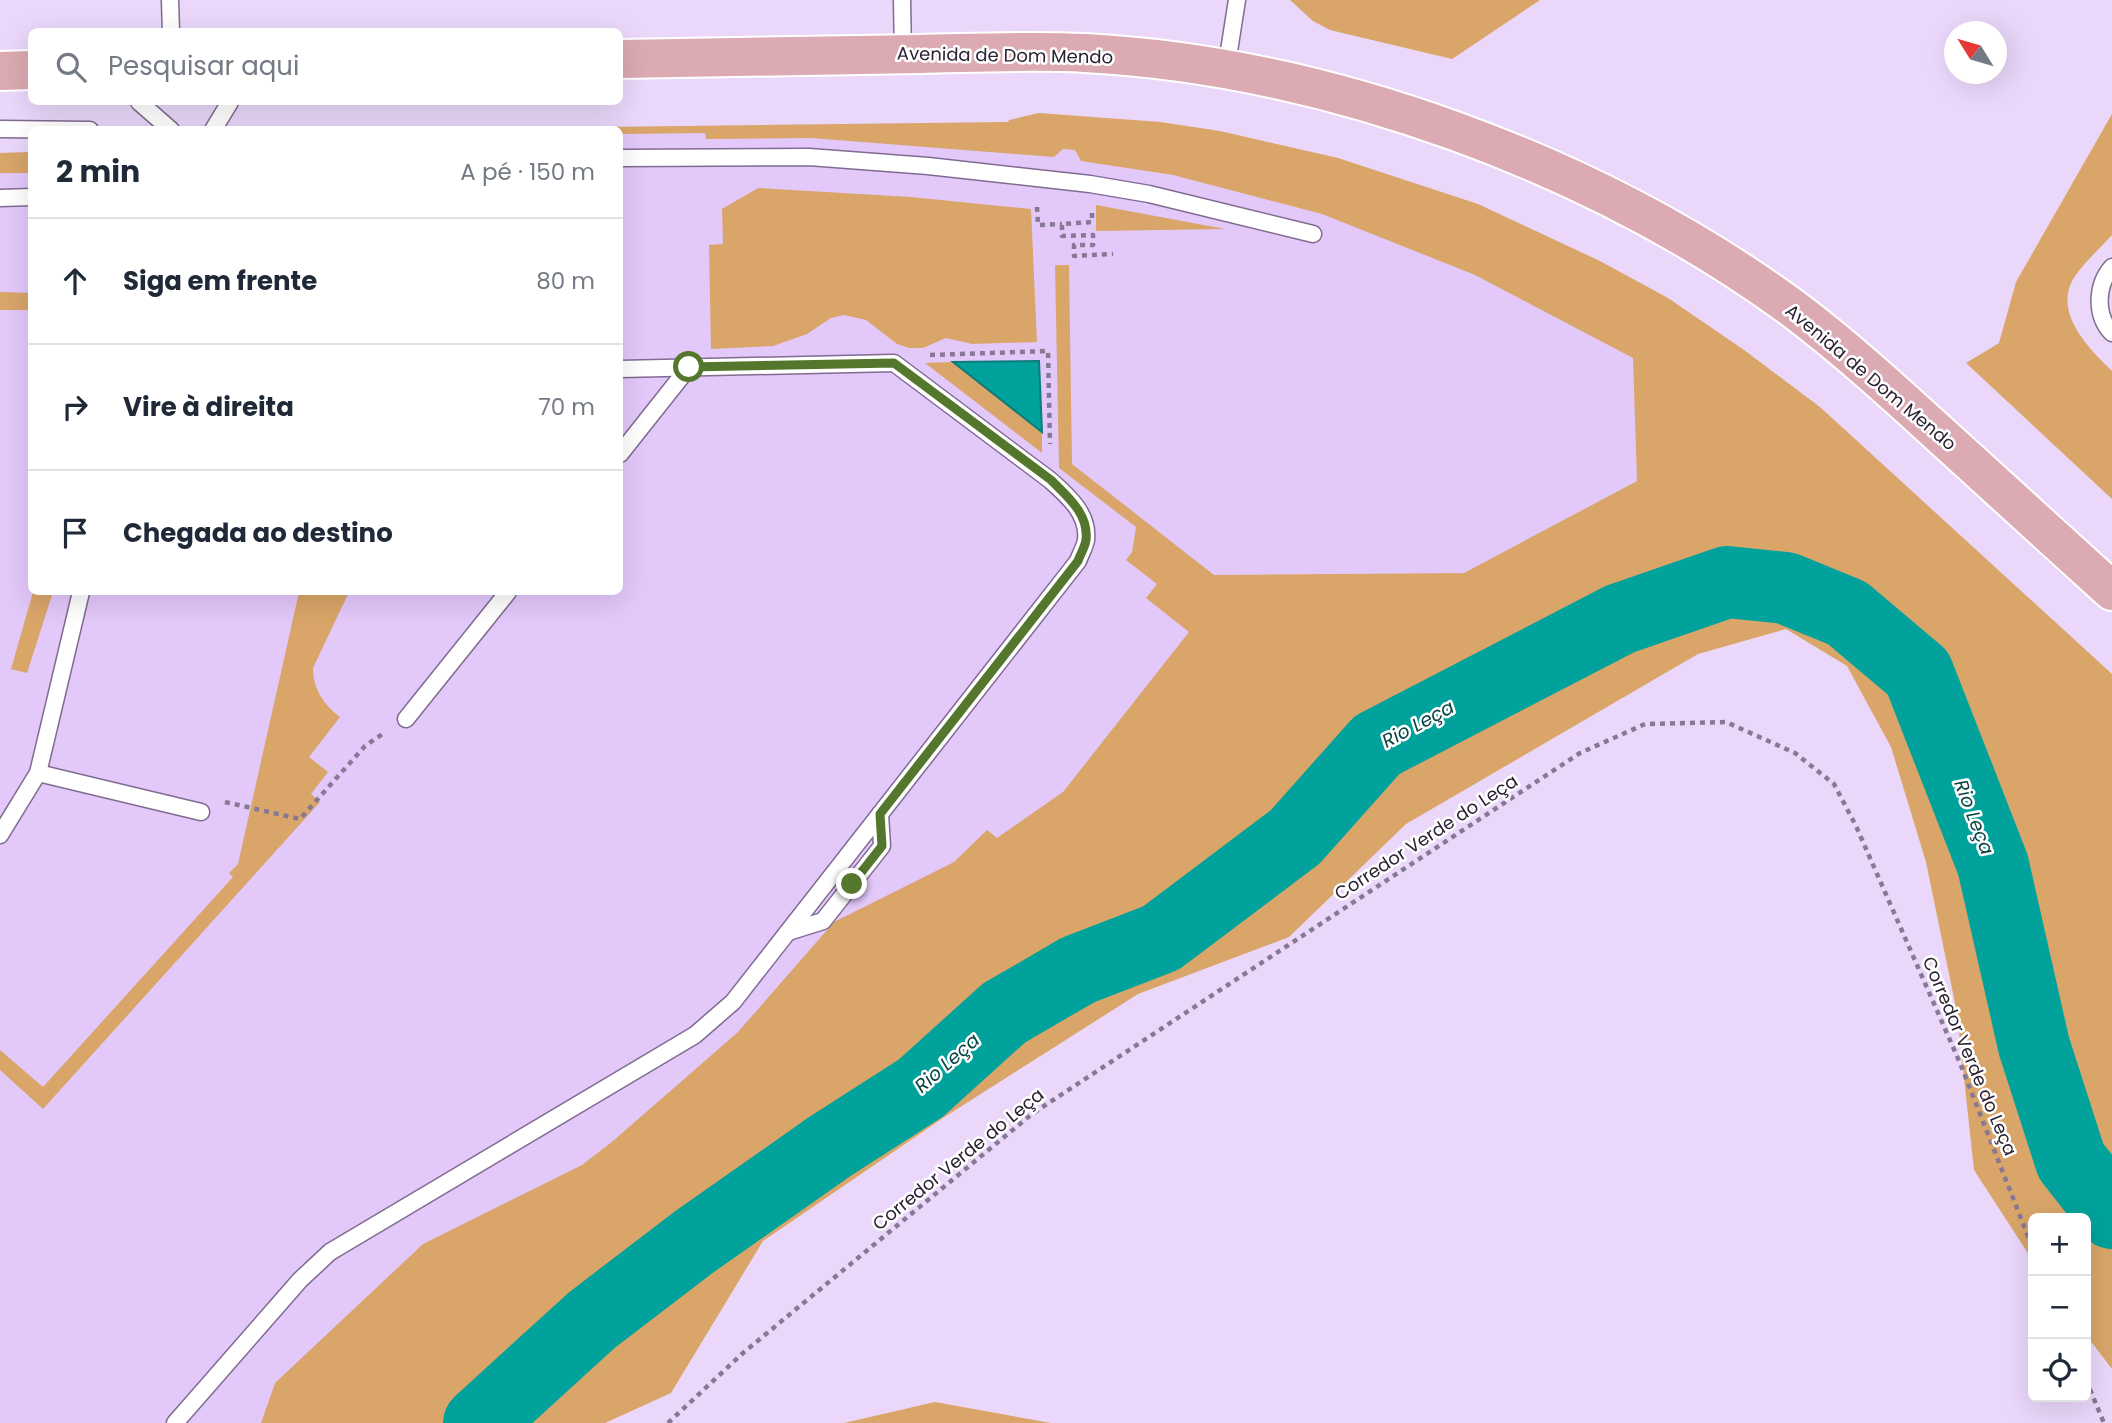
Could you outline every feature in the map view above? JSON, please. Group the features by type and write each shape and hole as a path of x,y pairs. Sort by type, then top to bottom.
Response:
{"main road":[{"name":"Avenida de Dom Mendo","path":"623,59 1084,53 1156,59 1226,70 1396,111 1577,181 1699,247 1792,309 1854,358 2112,591"},
{"path":"0,71 28,70"}],"lane":[{"path":"170,0 171,28"},
{"path":"902,0 903,54"},
{"path":"1226,70 1237,0"},
{"path":"142,105 166,126"},
{"path":"216,126 228,105"},
{"path":"0,129 28,129"},
{"path":"623,158 809,157 928,166 1090,184 1149,194 1313,234"},
{"path":"0,198 28,197"},
{"path":"2112,268 2107,273 2101,290 2099,310 2112,333"},
{"path":"175,1423 322,1258 695,1035 733,1002 1078,561 1086,540 1084,521 1074,502 1051,480 894,363 623,369"},
{"path":"623,450 689,367"},
{"path":"0,835 38,773 80,595"},
{"path":"406,719 507,595"},
{"path":"38,773 201,812"}],"path":[{"path":"1037,209 1038,225 1092,222 1090,184"},
{"path":"1062,224 1062,236 1093,235 1093,245 1074,246 1074,256 1112,254"},
{"path":"894,363 921,356 1048,351 1051,480"},
{"path":"251,806 300,819 365,746 406,719"},
{"name":"Corredor Verde do Leça","path":"668,1423 743,1353 1032,1114 1580,754 1645,724 1726,722 1795,753 1834,784 1856,826 1960,1063 2028,1236"},
{"path":"2091,1392 2104,1423"}],"shaded area":[{"path":"1290,0 1540,0 1452,59 1330,30 1313,21"},
{"path":"1039,113 1160,122 1220,131 1338,158 1478,204 1600,261 1668,298 1820,407 2112,674 2112,1369 2091,1342 2091,1213 2028,1213 2028,1253 1974,1170 1957,1013 1926,862 1891,747 1847,666 1786,629 1698,654 1406,824 1289,937 1138,994 943,1118 763,1241 671,1393 605,1423 261,1423 275,1383 423,1244 582,1165 738,1032 834,922 954,862 987,830 997,838 1063,792 1189,632 1146,598 1157,584 1126,560 1132,552 1136,527 1059,468 1055,265 1069,265 1072,464 1214,575 1464,573 1637,481 1633,358 1475,275 1322,214 1173,175 1081,161 1075,150 1063,149 1054,157 811,138 706,139 705,133 623,134 623,127 1008,122"},
{"path":"2112,114 2112,235 2078,272 2070,286 2067,299 2074,326 2112,371 2112,499 1966,363 1999,343 2016,282"},
{"path":"1009,122 1063,149 1075,150 1082,161 1173,175 1322,214 1475,275 1634,358 1637,481 1464,573 1214,575 1207,570 1217,637 1051,847 275,1383 261,1423 0,1423 0,153 28,152 28,595 623,595 623,127"},
{"path":"28,152 28,173 0,173 0,153"},
{"path":"758,188 911,197 1031,209 1037,342 972,344 946,338 923,348 909,348 897,344 866,320 844,315 831,318 807,334 773,346 711,349 709,245 723,244 722,209"},
{"path":"1096,205 1225,229 1096,231"},
{"path":"0,292 28,293 28,310 0,310"},
{"path":"1039,361 1042,432 953,362"},
{"path":"953,362 1042,432 1042,453 925,363"},
{"path":"32,595 52,595 27,673 11,669"},
{"path":"298,595 348,595 313,668 320,696 340,717 309,757 328,772 311,794 320,802 43,1109 0,1070 0,1050 43,1087 233,877 229,873 238,864"},
{"path":"935,1402 1051,1423 844,1423"}],"waterway":[{"name":"Rio Leça","path":"479,1423 592,1320 694,1242 829,1147 921,1088 1004,1013 1078,970 1161,938 1295,837 1377,745 1620,619 1727,582 1786,588 1847,613 1918,673 1993,865 2034,1046 2071,1161 2112,1213"}],"route":[{"path":"689,367 894,363 1051,480 1074,502 1084,521 1086,540 1078,561 880,814 882,846 852,884"}]}
